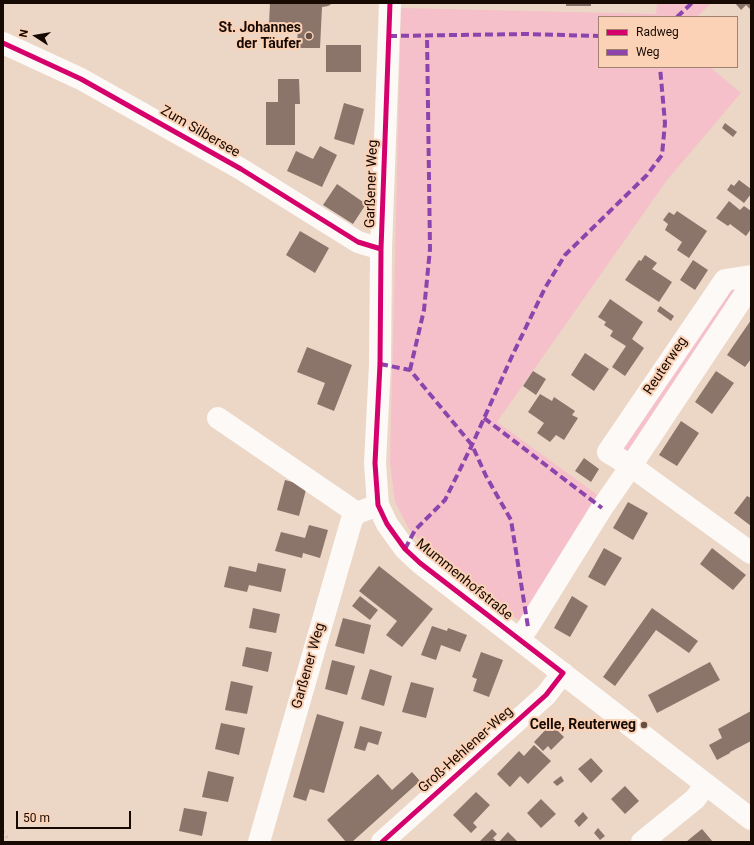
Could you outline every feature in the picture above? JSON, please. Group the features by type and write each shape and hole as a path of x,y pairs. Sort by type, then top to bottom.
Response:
{"street":[{"name":"Garßener Weg","path":"375,462 380,364 381,249 390,3"},
{"name":"Zum Silbersee","path":"3,43 81,79 236,166 358,242 381,249"},
{"name":"Reuterweg","path":"631,466 608,452 725,280 751,276"},
{"name":"Reuterweg","path":"519,639 602,508 751,286"},
{"path":"218,418 357,513 378,505"},
{"name":"Mummenhofstraße","path":"375,462 378,505 387,524 405,548 420,563 751,819"},
{"path":"631,466 751,553"},
{"name":"Garßener Weg","path":"259,842 352,518 357,513"},
{"name":"Groß-Hehlener-Weg","path":"382,842 546,695 563,673"},
{"path":"642,842 695,799 706,784"}],"shaded area":[{"path":"657,3 711,3 698,16 598,16 598,68 711,68 741,93 667,180 497,422 599,496 521,622 425,547 409,529 395,502 390,463 401,8 656,14"},
{"path":"730,282 740,290 629,455 618,448"}],"building":[{"name":"St. Johannes der Täufer","path":"270,3 333,3 322,7 320,48 297,48 298,25 269,24"},
{"path":"566,3 591,3 591,6 566,6"},
{"path":"735,3 751,3 751,10 746,5 741,10"},
{"path":"326,45 361,45 361,72 326,72"},
{"path":"278,79 299,79 300,104 295,104 295,145 266,145 266,102 278,102"},
{"path":"344,103 364,109 354,145 334,139"},
{"path":"725,123 737,132 733,137 722,128"},
{"path":"320,146 337,155 322,187 287,171 296,151 313,159"},
{"path":"739,180 751,189 751,194 744,203 727,190 731,184 734,186"},
{"path":"337,184 366,204 353,224 323,205"},
{"path":"729,201 740,210 744,206 751,211 751,229 746,236 730,224 728,226 716,218"},
{"path":"677,211 707,231 689,258 677,250 682,242 665,230 668,224 663,220 669,212 674,215"},
{"path":"300,231 329,248 315,273 286,255"},
{"path":"645,255 657,263 652,269 672,282 659,302 625,280 639,260 641,261"},
{"path":"693,260 708,270 695,290 680,280"},
{"path":"610,299 643,322 632,339 644,348 625,376 612,367 626,346 610,336 613,331 604,325 606,322 598,317"},
{"path":"660,306 674,316 671,321 657,311"},
{"path":"751,320 751,359 745,367 727,355"},
{"path":"307,347 352,365 334,411 317,404 325,383 297,372"},
{"path":"585,353 609,369 594,391 571,375"},
{"path":"533,371 546,379 536,395 523,386"},
{"path":"716,371 734,383 712,414 695,402"},
{"path":"540,394 552,401 554,397 575,411 572,415 578,418 564,440 556,435 550,442 537,433 544,423 528,412"},
{"path":"681,421 699,433 677,466 659,455"},
{"path":"584,458 599,469 591,482 575,471"},
{"path":"285,480 307,486 299,516 277,510"},
{"path":"747,496 751,498 751,526 734,513"},
{"path":"628,502 648,513 633,540 613,528"},
{"path":"309,525 328,530 320,558 303,553 302,558 275,551 281,532 305,538"},
{"path":"604,548 622,558 605,586 588,577"},
{"path":"712,548 746,575 733,590 700,564"},
{"path":"258,563 286,569 281,592 249,585 247,592 224,587 229,566 256,572"},
{"path":"379,566 433,609 402,647 386,635 397,621 359,591"},
{"path":"360,596 378,610 370,620 352,606"},
{"path":"572,596 588,606 570,637 554,628"},
{"path":"253,608 280,614 276,633 249,628"},
{"path":"652,608 698,641 689,653 656,630 615,686 603,677"},
{"path":"343,618 371,625 364,654 335,646"},
{"path":"432,626 447,631 448,628 467,635 460,652 441,645 436,660 421,655"},
{"path":"246,647 272,652 268,672 242,666"},
{"path":"481,652 503,660 489,697 473,691 477,679 472,677"},
{"path":"332,660 355,666 347,695 325,689"},
{"path":"710,662 720,680 657,713 648,695"},
{"path":"370,669 392,676 384,706 361,699"},
{"path":"231,681 253,686 247,714 225,710"},
{"path":"411,682 434,688 426,718 402,712"},
{"path":"751,711 751,741 717,760 709,745 722,738 718,729"},
{"path":"317,714 344,722 324,793 310,789 306,801 293,797"},
{"path":"221,723 245,728 239,755 215,749"},
{"path":"551,724 564,737 551,750 548,746 543,751 534,742"},
{"path":"360,726 382,732 378,745 368,742 365,751 354,748"},
{"path":"534,745 551,761 528,784 520,776 510,787 497,774 519,751 524,756"},
{"path":"591,758 603,771 591,783 578,769"},
{"path":"208,771 234,777 228,802 202,797"},
{"path":"412,772 420,781 352,842 346,842 327,820 378,774 392,790"},
{"path":"561,776 564,781 557,786 553,782"},
{"path":"625,786 639,801 625,814 611,799"},
{"path":"476,792 490,805 473,823 477,827 471,833 453,815"},
{"path":"541,799 556,814 541,828 527,813"},
{"path":"184,808 207,812 202,836 179,831"},
{"path":"583,812 588,818 579,827 574,821"},
{"path":"598,828 605,836 600,840 594,833"},
{"path":"492,829 497,834 493,838 497,842 479,842"},
{"path":"702,829 713,842 686,842 692,837"},
{"path":"508,832 518,842 499,842"}],"railway":[{"path":"3,831 10,842"}],"marked path":[{"path":"678,16 692,3"},
{"path":"389,36 526,34 598,36"},
{"path":"410,370 424,310 430,249 427,35"},
{"path":"405,549 415,530 445,500 545,288 565,255 647,175 662,155 665,123 660,68"},
{"path":"380,364 410,370 472,445 486,476 511,520 528,627"},
{"path":"484,418 602,508"}],"cycle path":[{"path":"382,842 546,695 563,673 420,563 405,549 387,524 378,505 375,463 380,364 381,249 390,3"},
{"path":"3,43 81,79 241,169 358,242 381,249"}],"place":[{"name":"St. Johannes der Täufer","path":"309,36"},
{"name":"Celle, Reuterweg","path":"644,725"}]}
